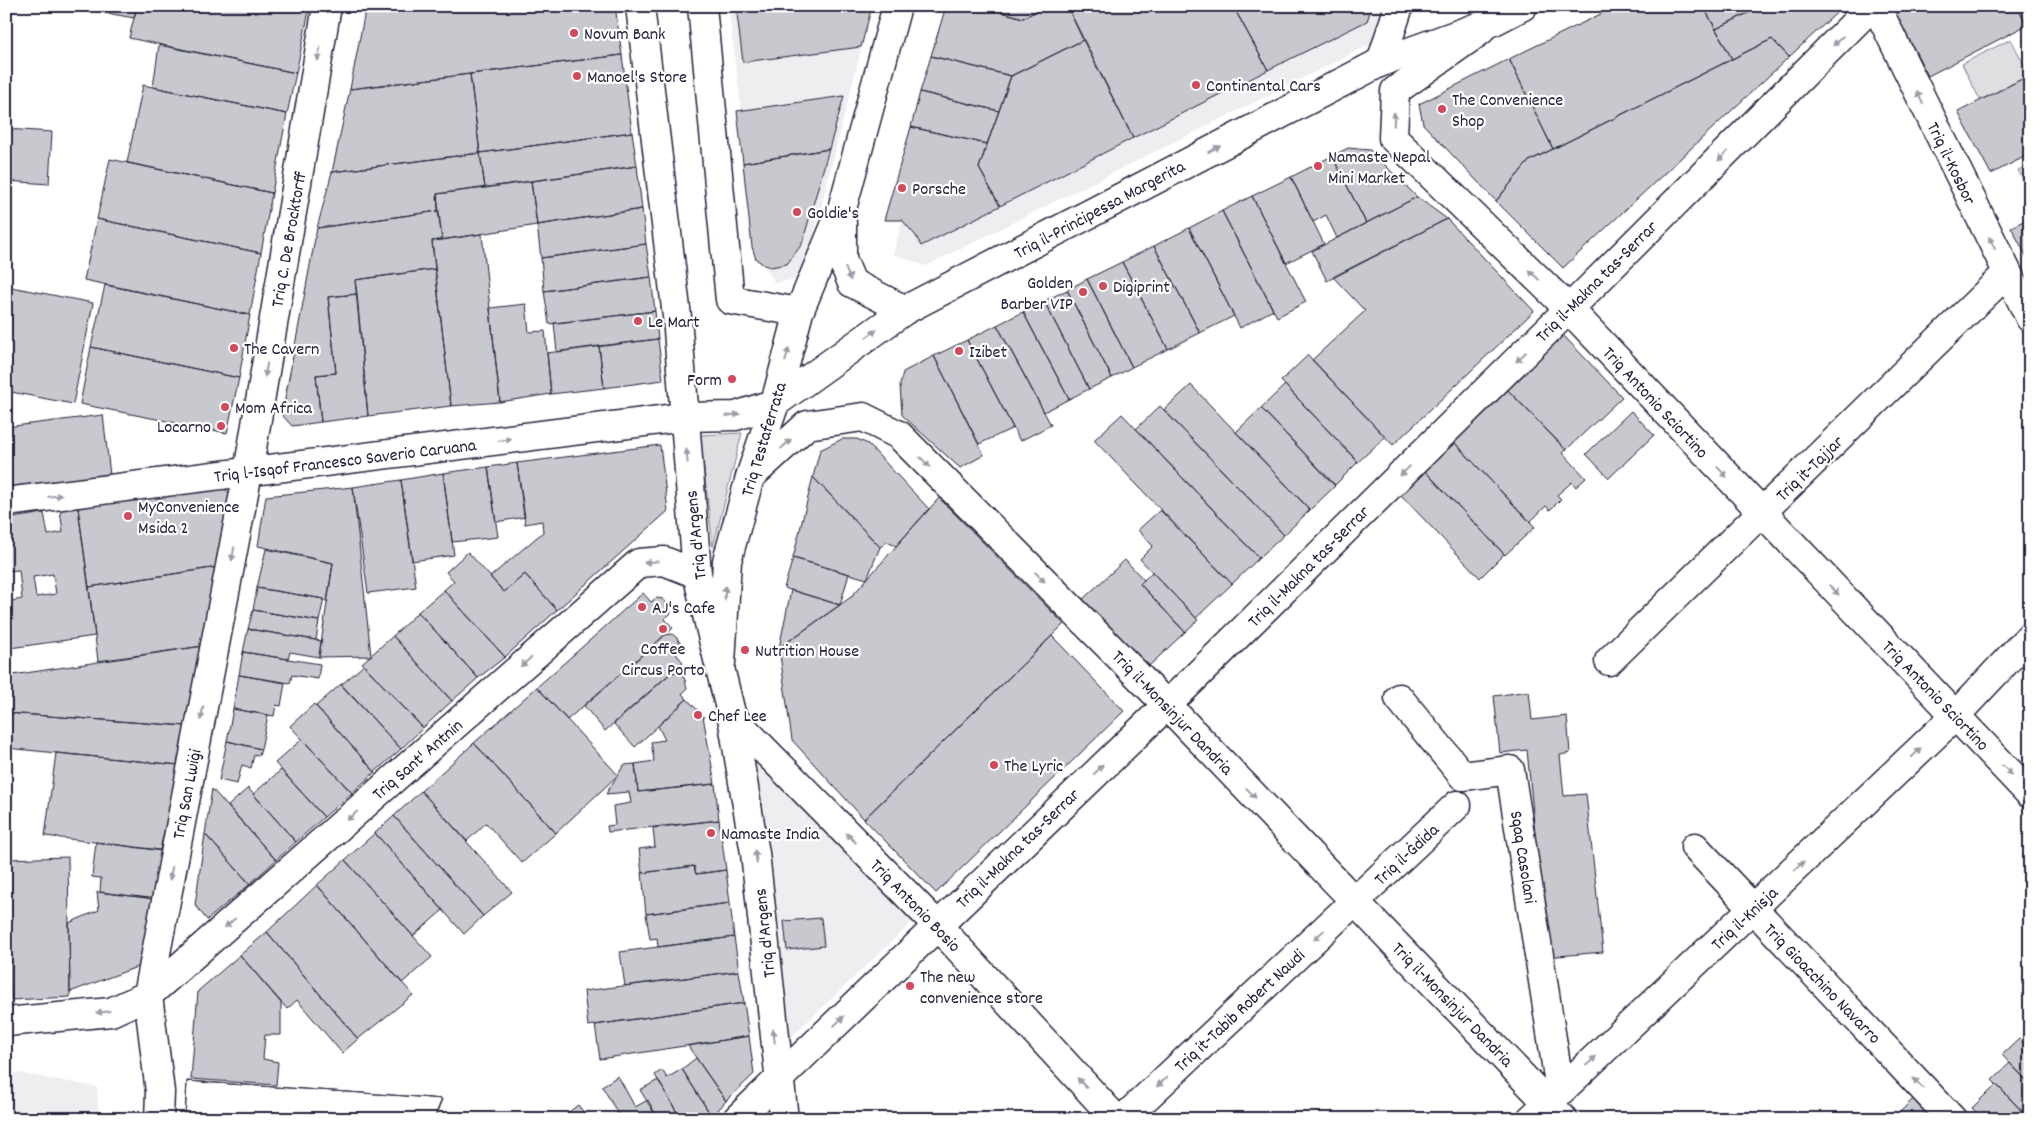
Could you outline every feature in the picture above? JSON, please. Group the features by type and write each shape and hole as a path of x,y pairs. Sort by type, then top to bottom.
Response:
{"street":[{"name":"Triq C. De Brocktorff","path":"248,472 327,6"},
{"name":"Triq d'Argens","path":"640,6 677,317 697,574 732,717 756,853 778,1079 784,1119"},
{"path":"702,6 730,300 799,312"},
{"name":"Triq Testaferrata","path":"721,677 727,560 750,478 775,403 799,312 842,209 897,6"},
{"path":"1381,62 1399,6"},
{"name":"Triq il-Prinċipessa Margerita","path":"684,417 736,416 775,403 905,310 1381,62 1494,21 1523,6"},
{"name":"Triq il-Makna tas-Serrar","path":"737,1119 1167,705 1569,309 1872,6"},
{"name":"Triq il-Kosbor","path":"1876,6 2030,318"},
{"name":"Triq Antonio Sciortino","path":"1494,21 1394,90 1393,138 1569,309 2030,794"},
{"name":"Triq Testaferrata","path":"842,209 842,259 852,283 905,310"},
{"name":"Triq it-Tajjar","path":"1609,661 1762,514 2007,273"},
{"name":"Triq l-Isqof Francesco Saverio Caruana","path":"6,502 684,417"},
{"name":"Triq il-Monsinjur Dandria","path":"750,478 807,425 863,417 899,435 1167,705 1550,1107"},
{"name":"Triq San Lwiġi","path":"159,1119 160,1092 148,995 248,472"},
{"name":"Triq Sant' Antnin","path":"6,1022 110,1012 148,995 640,563 664,561 697,574"},
{"name":"Triq il-Knisja","path":"1550,1107 1955,716 2030,636"},
{"name":"Sqaq Casolani","path":"1399,698 1463,776 1510,770 1550,1107"},
{"name":"Triq Antonio Bosio","path":"732,717 937,925 1116,1119"},
{"name":"Triq il-Ġdida","path":"1355,902 1457,805"},
{"name":"Triq Gioacchino Navarro","path":"1695,847 1952,1119"},
{"name":"Triq it-Tabib Robert Naudi","path":"1123,1119 1355,902"}],"shaded area":[{"path":"728,6 872,6 803,278 775,283 761,261"},
{"path":"963,6 1384,6 1377,41 926,266 893,254"},
{"path":"2011,39 2029,75 1980,100 1962,64"},
{"path":"2030,165 2030,194 2018,170"},
{"path":"742,433 713,547 700,435"},
{"path":"756,761 913,921 786,1042"},
{"path":"6,1071 97,1087 99,1119 6,1119"}],"building":[{"path":"97,6 137,6 134,18 96,11"},
{"path":"137,6 310,6 296,73 129,38"},
{"path":"366,6 615,6 622,55 350,89"},
{"path":"736,6 872,6 861,47 743,62"},
{"path":"946,6 981,6 1023,18 1046,6 1067,6 1083,40 1011,76 931,56"},
{"path":"981,6 1046,6 1023,18"},
{"path":"1067,6 1233,6 1268,70 1133,138"},
{"path":"1233,6 1372,6 1367,21 1268,70"},
{"path":"1617,6 1703,6 1732,59 1553,149 1509,59"},
{"path":"1703,6 1762,6 1716,29"},
{"path":"1762,6 1844,6 1789,57 1772,39 1732,59 1716,29"},
{"path":"1910,6 2017,6 2027,25 1928,76 1896,14"},
{"path":"1772,39 1789,57 1563,268 1496,201 1529,161"},
{"path":"1083,40 1133,138 1000,206 979,168 1011,76"},
{"path":"159,45 296,73 287,114 153,87"},
{"path":"622,55 632,132 480,153 470,74"},
{"path":"931,56 1011,76 999,111 920,92"},
{"path":"1509,59 1553,149 1529,161 1496,201 1423,124 1419,104"},
{"path":"470,74 480,153 332,172 350,89"},
{"path":"2030,75 2030,154 1991,174 1958,112"},
{"path":"143,85 287,114 272,193 127,163"},
{"path":"920,92 999,111 987,144 911,127"},
{"path":"844,96 829,149 743,163 737,111"},
{"path":"911,127 987,144 979,168 1000,206 921,246 916,236 902,220 884,220"},
{"path":"6,129 52,132 49,184 6,181"},
{"path":"632,132 637,166 485,188 480,153"},
{"path":"1348,148 1370,150 1417,197 1366,223 1332,156"},
{"path":"829,149 802,244 787,264 771,267 764,265 756,259 752,247 743,163"},
{"path":"480,153 485,188 437,194 438,211 317,228 332,172"},
{"path":"1332,156 1366,223 1337,238 1326,215 1313,222 1291,177"},
{"path":"110,159 272,193 261,253 97,219"},
{"path":"637,166 642,209 537,225 531,181"},
{"path":"1291,177 1324,244 1286,263 1252,196"},
{"path":"531,181 537,225 442,240 437,194"},
{"path":"1252,196 1306,302 1277,317 1222,211"},
{"path":"1417,197 1447,219 1327,281 1312,251"},
{"path":"642,209 646,244 541,258 537,225"},
{"path":"438,211 442,240 432,241 435,269 355,280 357,294 328,297 336,373 316,375 321,422 292,426 282,415 317,228"},
{"path":"1222,211 1273,310 1240,328 1189,228"},
{"path":"2030,218 2030,263 2011,227"},
{"path":"97,219 261,253 250,315 84,280"},
{"path":"1447,219 1534,311 1393,445 1312,360 1365,311 1333,277"},
{"path":"1189,228 1234,316 1200,333 1154,246"},
{"path":"482,234 500,402 451,406 432,241"},
{"path":"646,244 651,277 544,291 541,258"},
{"path":"1154,246 1200,333 1168,349 1122,262"},
{"path":"1122,262 1168,349 1132,367 1087,279"},
{"path":"435,269 451,406 368,416 355,280"},
{"path":"651,277 655,311 549,324 544,291"},
{"path":"1087,279 1132,367 1112,378 1067,290"},
{"path":"105,285 250,315 239,378 91,347"},
{"path":"6,286 93,303 73,404 6,391"},
{"path":"1067,290 1112,378 1089,389 1044,301"},
{"path":"357,294 368,416 321,422 316,375 336,373 328,297"},
{"path":"1044,301 1089,389 1069,399 1023,312"},
{"path":"526,304 529,332 545,331 551,394 500,402 490,308"},
{"path":"655,311 658,339 557,352 554,323"},
{"path":"1023,312 1069,399 1044,412 997,325"},
{"path":"997,325 1051,425 1020,441 967,340"},
{"path":"1563,335 1622,397 1566,450 1507,389"},
{"path":"658,339 663,380 604,388 599,346"},
{"path":"967,340 1013,428 979,444 934,356"},
{"path":"599,346 604,388 551,394 547,353"},
{"path":"91,347 239,378 227,433 80,404"},
{"path":"1308,355 1385,437 1358,462 1281,381"},
{"path":"934,356 984,455 960,468 902,415 900,385 903,372"},
{"path":"1191,385 1310,510 1284,535 1164,410"},
{"path":"1285,385 1358,462 1335,485 1261,408"},
{"path":"1508,390 1566,450 1563,453 1586,478 1576,487 1572,482 1557,495 1561,499 1550,510 1546,506 1530,522 1454,442"},
{"path":"1160,406 1284,535 1259,558 1136,429"},
{"path":"1261,408 1335,486 1310,510 1236,432"},
{"path":"1631,411 1654,435 1609,478 1586,454"},
{"path":"1122,414 1259,558 1232,584 1094,440"},
{"path":"103,415 110,475 6,487 6,427"},
{"path":"842,439 857,439 868,444 929,509 896,546 887,542 880,547 813,477 820,450"},
{"path":"1454,442 1535,527 1505,555 1424,470"},
{"path":"660,445 668,511 557,610 525,574 504,592 490,577 543,532 542,521 525,524 517,463"},
{"path":"517,463 525,517 496,522 488,467"},
{"path":"488,467 498,537 452,542 443,473"},
{"path":"1424,470 1504,554 1480,578 1399,493"},
{"path":"443,473 454,555 412,561 401,480"},
{"path":"813,477 880,547 867,579 793,558"},
{"path":"401,480 416,587 368,593 353,487"},
{"path":"221,486 232,495 218,567 89,587 78,508"},
{"path":"353,487 371,656 319,657 333,563 258,546 266,496"},
{"path":"939,498 1064,624 864,819 792,740 779,648 851,597"},
{"path":"78,508 95,636 10,648 6,602 22,599 19,570 6,571 6,519 44,513 48,535 63,532 60,510","holes":["53,574 56,594 36,597 33,577"]},
{"path":"1160,510 1232,584 1196,618 1140,559 1153,546 1138,530"},
{"path":"266,549 333,563 327,602 324,599 257,588"},
{"path":"468,552 504,592 525,574 557,610 505,657 444,590 454,581 446,572"},
{"path":"793,558 849,574 840,605 784,588"},
{"path":"1125,560 1144,580 1140,584 1185,632 1148,667 1083,599"},
{"path":"218,567 203,646 98,661 89,587"},
{"path":"1152,572 1198,620 1185,632 1140,584"},
{"path":"257,588 324,599 319,621 253,610"},
{"path":"444,590 505,657 478,678 418,612"},
{"path":"791,590 840,605 779,648"},
{"path":"643,593 651,602 656,598 663,599 669,606 671,613 665,619 673,628 567,720 537,687"},
{"path":"253,610 319,621 316,640 248,629"},
{"path":"418,612 478,678 452,701 393,636"},
{"path":"6,621 10,648 6,648"},
{"path":"248,629 321,641 319,657 290,652 288,659 243,652"},
{"path":"672,634 682,646 681,651 676,654 683,662 605,731 584,706 665,635"},
{"path":"393,636 452,701 423,728 362,663"},
{"name":"The Lyric","path":"1052,636 1124,711 936,893 864,819"},
{"path":"203,646 187,726 6,713 6,676"},
{"path":"243,652 320,664 318,679 292,675 290,683 239,675"},
{"path":"364,665 423,728 401,749 341,685"},
{"path":"678,672 682,674 685,680 687,689 682,694 687,699 635,747 614,724 671,673"},
{"path":"239,675 285,683 281,706 276,705 274,716 233,709"},
{"path":"341,684 401,749 375,772 316,706"},
{"path":"537,687 618,775 556,833 474,743"},
{"path":"1529,691 1532,720 1567,716 1570,753 1560,755 1564,796 1586,794 1603,952 1547,957 1527,750 1500,753 1494,696"},
{"path":"687,699 703,716 715,784 638,792 635,764 654,761 651,742 665,740 658,726"},
{"path":"314,704 375,772 352,793 290,726"},
{"path":"233,709 268,715 261,749 227,741"},
{"path":"6,713 187,726 179,765 6,748"},
{"path":"302,739 352,793 324,817 275,763"},
{"path":"227,741 261,749 259,756 254,755 251,768 242,765 237,784 219,780"},
{"path":"474,743 556,833 522,863 486,823 467,841 421,791"},
{"path":"56,753 179,765 160,850 45,836"},
{"path":"2030,760 2030,787 2016,771"},
{"path":"635,764 638,792 715,784 719,820 608,832 607,826 615,825 613,806 631,803 629,792 606,794 624,765"},
{"path":"281,770 324,817 296,842 253,794"},
{"path":"248,788 296,842 276,860 228,806"},
{"path":"212,789 276,860 250,884 205,834"},
{"path":"421,791 512,892 483,916 394,816"},
{"path":"394,816 483,916 464,934 375,833"},
{"path":"719,820 726,870 696,874 694,866 642,873 639,849 655,847 653,828"},
{"path":"375,833 443,910 413,936 345,860"},
{"path":"205,834 250,884 207,920 195,905"},
{"path":"96,842 162,851 156,899 100,892 101,878 92,877"},
{"path":"68,857 70,997 11,1000 8,859"},
{"path":"345,860 432,957 402,983 317,885"},
{"path":"694,866 696,874 726,870 730,903 646,914 642,873"},
{"path":"6,875 8,875 11,1000 6,1000"},
{"path":"317,885 413,995 358,1039 267,932"},
{"path":"97,892 156,899 145,964 70,992 69,923 99,910"},
{"path":"730,903 734,937 658,947 657,938 650,939 646,914"},
{"path":"821,918 824,946 787,950 784,921"},
{"path":"267,932 358,1039 342,1053 297,1000 287,1009 240,955"},
{"path":"734,937 739,971 625,986 620,952"},
{"path":"240,955 281,1003 281,1035 265,1035 263,1059 278,1062 276,1085 191,1079 198,991"},
{"path":"739,971 744,1003 588,1026 584,991"},
{"path":"744,1003 749,1036 600,1059 595,1025"},
{"path":"749,1036 754,1074 726,1101 688,1046"},
{"path":"2019,1039 2030,1049 2030,1084 2002,1055"},
{"path":"696,1058 726,1101 712,1117 682,1069"},
{"path":"2010,1063 2030,1084 2030,1119 1992,1080"},
{"path":"682,1069 712,1117 709,1119 681,1119 655,1075 662,1070 667,1078"},
{"path":"618,1076 635,1107 648,1100 658,1119 621,1119 602,1086"},
{"path":"658,1080 681,1119 658,1119 640,1090"},
{"path":"187,1081 442,1099 434,1119 185,1119"},
{"path":"187,1081 442,1099 434,1119 185,1117"},
{"path":"1996,1084 2029,1119 1982,1119 1972,1108"},
{"path":"1916,1096 1939,1119 1895,1117"},
{"path":"578,1105 589,1119 560,1119"}],"place":[{"name":"Novum Bank","path":"574,33"},
{"name":"Manoel's Store","path":"577,76"},
{"name":"Continental Cars","path":"1196,85"},
{"name":"The Convenience Shop","path":"1442,109"},
{"name":"Namaste Nepal Mini Market","path":"1318,166"},
{"name":"Porsche","path":"902,188"},
{"name":"Goldie's","path":"797,212"},
{"name":"Digiprint","path":"1103,286"},
{"name":"Golden Barber VIP","path":"1083,292"},
{"name":"Le Mart","path":"638,321"},
{"name":"The Cavern","path":"234,348"},
{"name":"Izibet","path":"959,351"},
{"name":"Form","path":"732,379"},
{"name":"Mom Africa","path":"225,407"},
{"name":"Locarno","path":"221,426"},
{"name":"MyConvenience Msida 2","path":"128,516"},
{"name":"AJ's Cafe","path":"642,607"},
{"name":"Coffee Circus Porto","path":"663,629"},
{"name":"Nutrition House","path":"745,650"},
{"name":"Chef Lee","path":"698,715"},
{"name":"The Lyric","path":"994,765"},
{"name":"Namaste India","path":"711,833"},
{"name":"The new convenience store","path":"910,986"}]}
